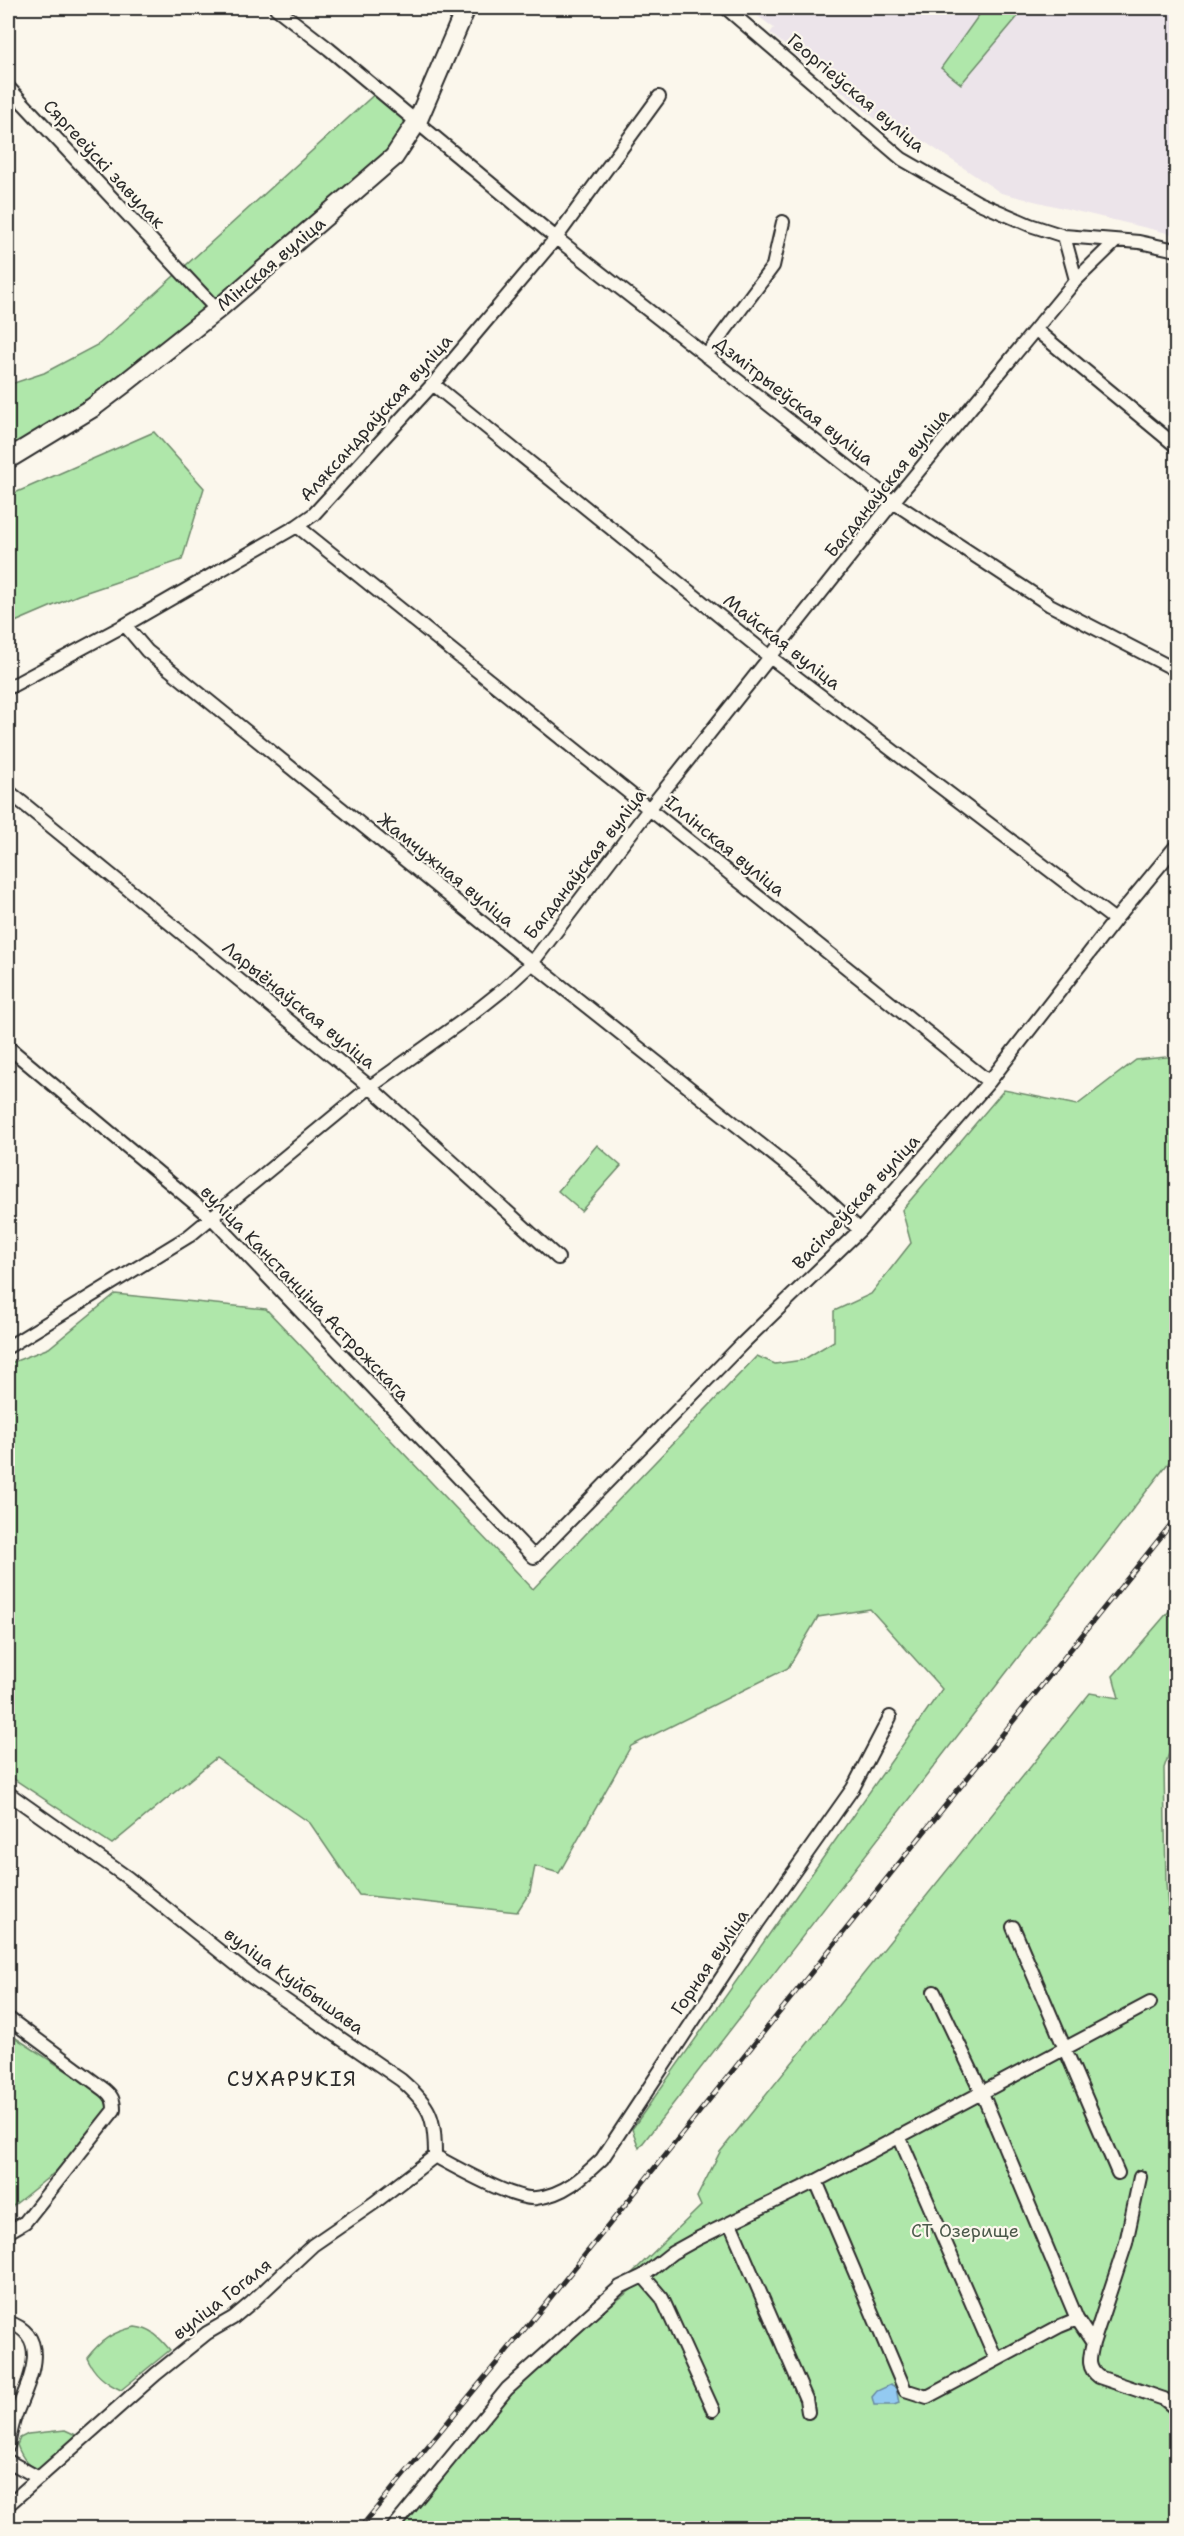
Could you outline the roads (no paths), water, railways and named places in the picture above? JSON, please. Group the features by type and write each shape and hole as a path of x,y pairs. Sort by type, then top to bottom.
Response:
{"main road":[{"name":"Мінская вуліца","path":"8,459 92,408 217,310 394,157 417,123 466,8"}],"street":[{"name":"Дзмітрыеўская вуліца","path":"276,8 329,49 556,238 893,502 1050,605 1176,670"},
{"name":"Георгіеўская вуліца","path":"726,8 902,159 999,213 1064,236 1139,242 1176,250"},
{"name":"Сяргееўскі завулак","path":"8,87 217,310"},
{"name":"Аляксандраўская вуліца","path":"8,687 125,625 297,526 333,495 433,384 556,238 659,97"},
{"path":"706,356 773,267 783,222"},
{"path":"1064,236 1076,280"},
{"name":"Багданаўская вуліца","path":"8,1346 189,1236 370,1087 482,1006 532,963 650,808 893,502 1076,280 1116,241"},
{"path":"1036,330 1176,446"},
{"name":"Майская вуліца","path":"433,384 770,657 1115,920"},
{"name":"Іллінская вуліца","path":"297,526 989,1082"},
{"name":"Жамчужная вуліца","path":"125,625 147,651 532,963 808,1182 860,1230"},
{"name":"Ларыёнаўская вуліца","path":"8,791 370,1087 558,1258"},
{"name":"Васільеўская вуліца","path":"534,1557 743,1343 860,1230 989,1082 1115,920 1176,846"},
{"name":"вуліца Канстанціна Астрожскага","path":"8,1047 211,1217 534,1557"},
{"name":"Горная вуліца","path":"435,2156 487,2183 534,2199 573,2185 602,2159 750,1934 853,1788 890,1717"},
{"name":"вуліца Куйбышава","path":"8,1793 128,1878 254,1978 401,2080 422,2098 428,2108 435,2137 435,2156"},
{"path":"1013,1927 1118,2173"},
{"path":"934,1992 982,2093 1077,2319 1093,2343"},
{"path":"393,2529 507,2389 620,2288 672,2253 816,2181 1150,2003"},
{"path":"8,2018 112,2096 114,2110 25,2222 8,2232"},
{"path":"899,2136 996,2359"},
{"name":"вуліца Гогаля","path":"8,2505 156,2374 207,2333 233,2318 252,2302 313,2245 374,2203 435,2156"},
{"path":"1140,2177 1126,2243 1093,2343 1089,2364 1091,2371 1099,2377 1164,2399 1176,2409"},
{"path":"816,2181 905,2390 927,2397 996,2359 1077,2319"},
{"path":"730,2223 806,2399 808,2412"},
{"path":"639,2277 657,2289 662,2298 712,2410"},
{"path":"8,2322 20,2328 24,2333 35,2358 34,2368 15,2416 8,2446"},
{"path":"8,2461 39,2478"}],"water":[{"path":"890,2385 896,2388 899,2403 874,2405 872,2397 877,2391"}],"railway":[{"path":"360,2528 543,2307 1176,1518"}],"district":[{"name":"СУХАРУКІЯ","path":"292,2079"}],"park label":[{"name":"СТ Озерище","path":"965,2231"}]}
